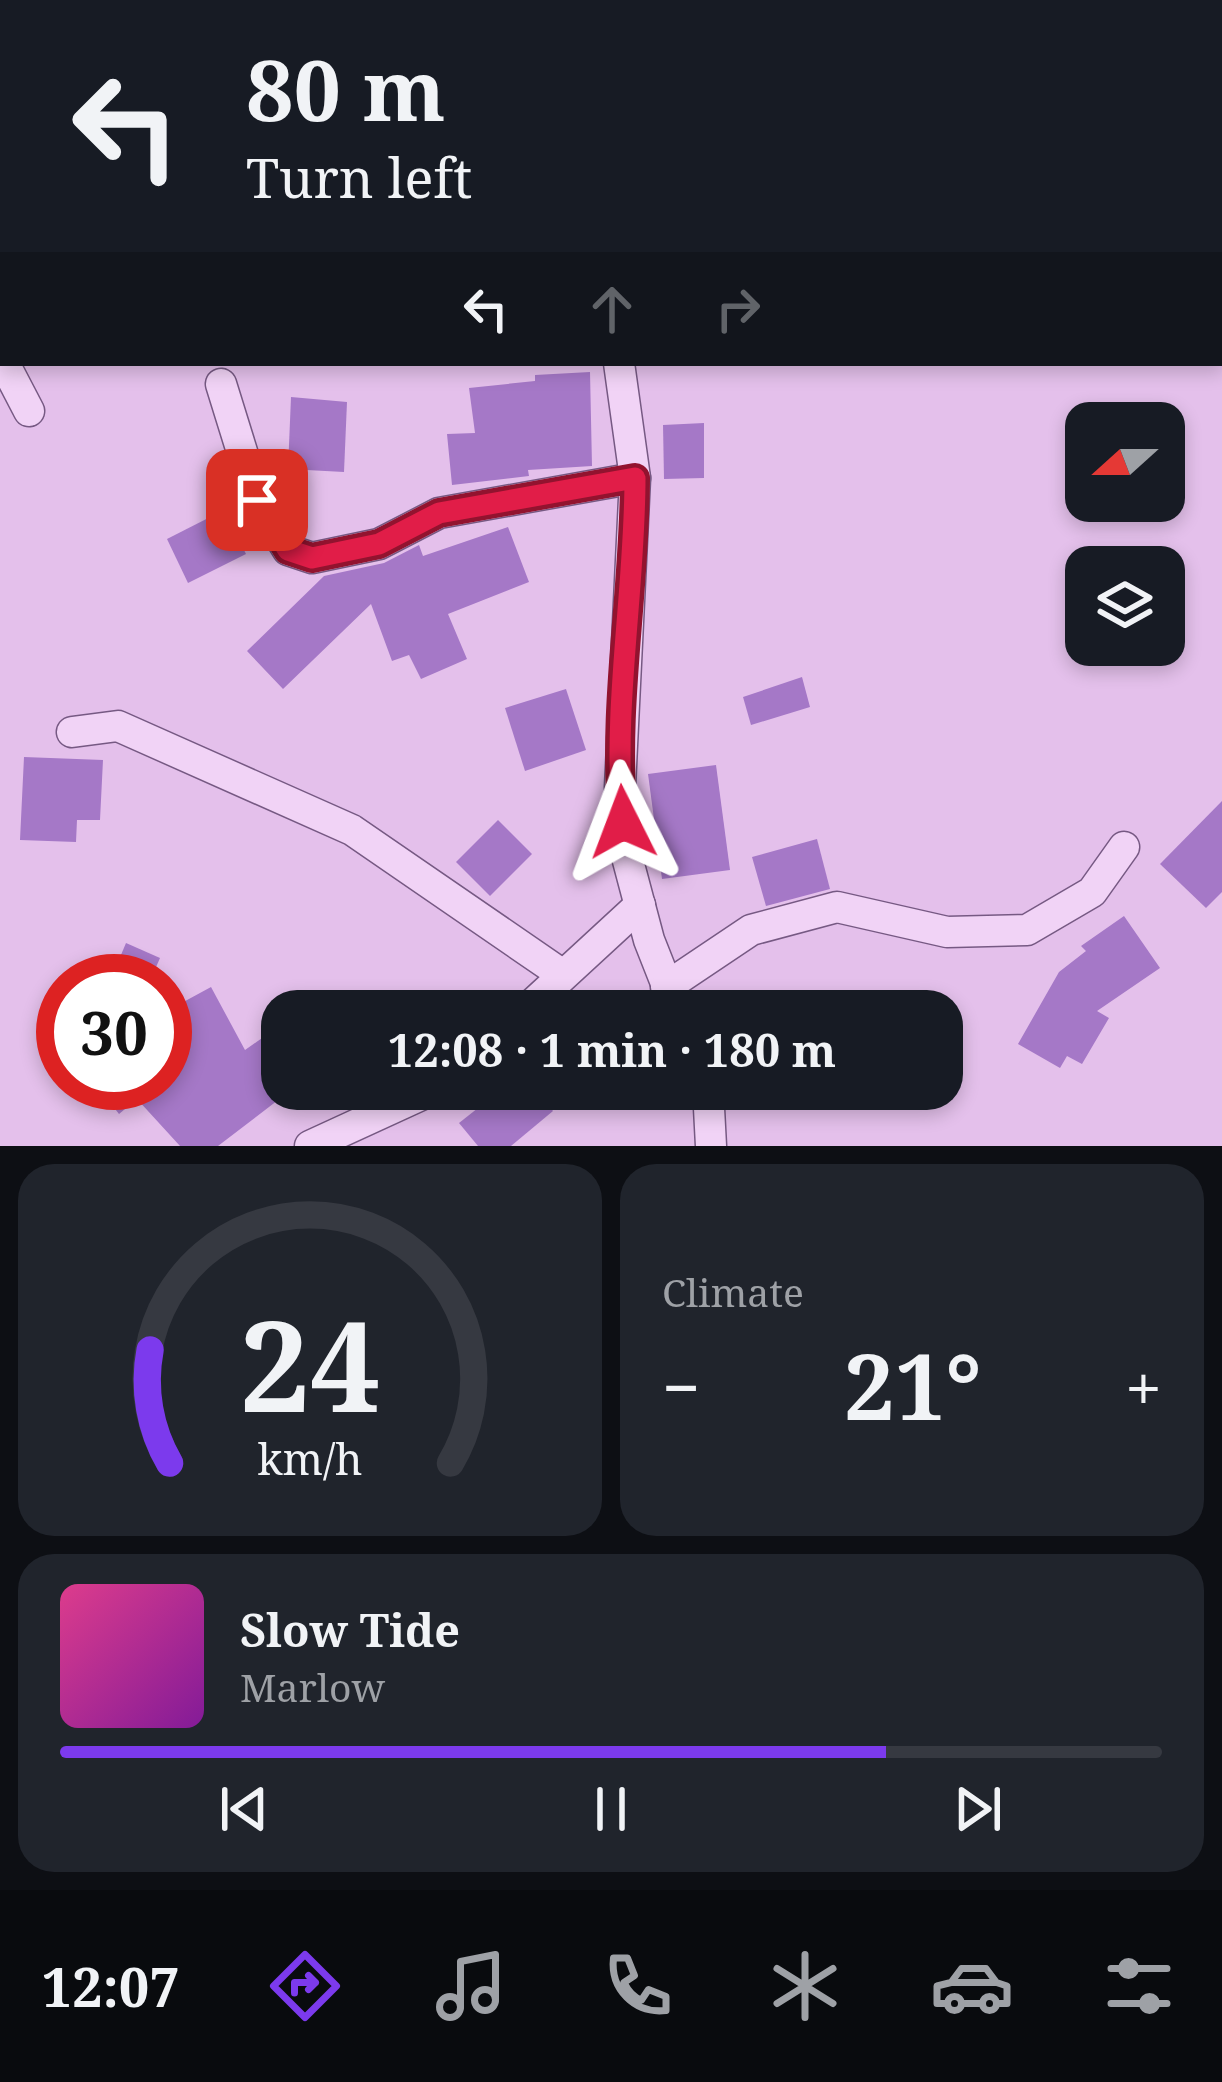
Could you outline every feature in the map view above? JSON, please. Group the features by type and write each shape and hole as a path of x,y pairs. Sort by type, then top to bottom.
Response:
{"street":[{"path":"5,366 29,412"},
{"path":"619,366 635,478 620,787 627,856 669,990"},
{"path":"221,384 257,500 288,550 312,558 379,544 439,513 635,478"},
{"path":"72,732 118,726 352,830 563,976"},
{"path":"682,990 751,930 837,907 947,932 1028,930 1092,892 1124,848"},
{"path":"548,990 640,905"},
{"path":"310,1146 388,1110"},
{"path":"710,1110 711,1146"}],"building":[{"path":"590,372 592,466 528,470 529,476 452,485 447,434 475,433 469,388 535,381 535,375"},
{"path":"291,397 347,402 344,472 288,469"},
{"path":"704,423 704,478 664,479 663,425"},
{"path":"224,510 246,554 188,583 167,539"},
{"path":"508,527 529,582 448,614 467,659 421,679 409,655 392,661 371,604 283,689 247,651 324,576 384,563 419,545 423,556"},
{"path":"802,677 810,707 751,725 743,697"},
{"path":"566,689 586,750 525,771 505,708"},
{"path":"24,757 103,760 100,820 77,820 76,842 20,840"},
{"path":"716,765 730,870 662,879 648,774"},
{"path":"1222,801 1222,892 1206,908 1160,864"},
{"path":"498,820 532,854 490,896 456,862"},
{"path":"817,839 830,889 766,906 752,857"},
{"path":"1124,916 1160,968 1097,1011 1109,1018 1082,1064 1067,1056 1060,1068 1018,1044 1059,972 1086,951 1081,946"},
{"path":"126,943 151,954 121,954"},
{"path":"211,987 245,1050 261,1039 261,1110 265,1110 218,1146 180,1146 147,1110 192,1110 192,997"},
{"path":"475,1110 553,1111 511,1146 478,1146 459,1123"}],"route":[{"path":"257,500 288,550 312,558 379,544 439,513 635,478 635,562 623,651 623,822"}]}
